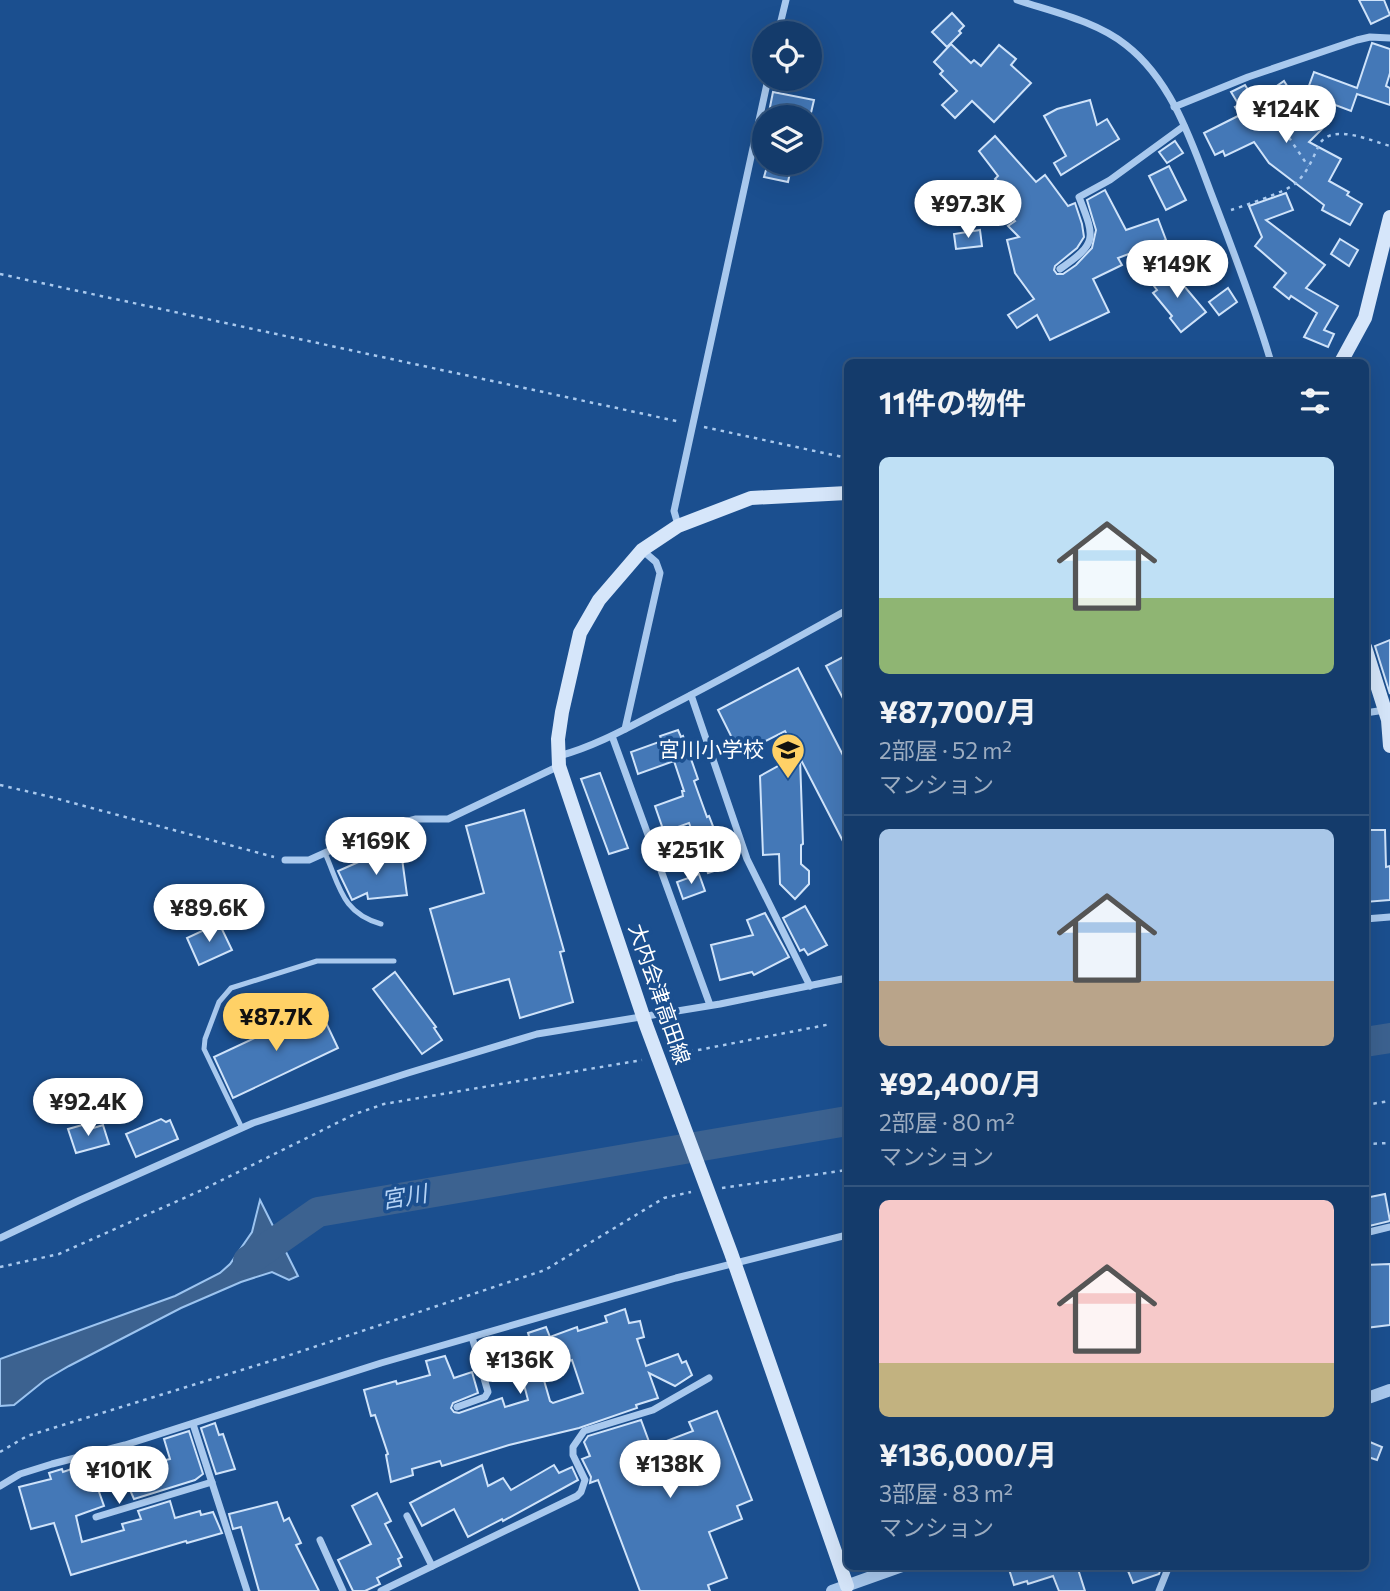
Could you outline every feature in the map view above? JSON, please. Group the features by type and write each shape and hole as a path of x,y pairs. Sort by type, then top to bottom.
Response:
{"main road":[{"path":"1343,359 1365,318 1390,216"},
{"name":"大内会津高田線","path":"844,493 751,498 678,526 642,550 599,600 580,633 562,712 559,761 645,1021 844,1554"},
{"path":"1369,660 1385,710 1390,746"}],"street":[{"path":"781,21 786,0"},
{"path":"1017,0 1075,19 1125,44 1158,77 1184,126 1258,315 1271,359"},
{"path":"1174,107 1248,76 1357,40 1370,37 1390,38"},
{"path":"678,526 674,511 765,91"},
{"path":"1060,269 1082,254 1091,239 1091,228 1079,197 1110,180 1184,126"},
{"path":"625,729 660,573 656,562 642,550"},
{"path":"285,860 309,860 378,828 416,819 448,819 691,695 844,612"},
{"path":"691,695 747,859 810,986"},
{"path":"1369,712 1385,710"},
{"path":"612,736 710,1005"},
{"path":"1369,919 1390,917"},
{"path":"0,1238 242,1128 408,1073 537,1034 645,1021 710,1005 844,979"},
{"path":"1369,1232 1390,1227"},
{"path":"0,1486 31,1471 733,1258 844,1235"},
{"path":"457,1407 485,1397 488,1392 472,1337"},
{"path":"381,1591 577,1496 585,1480 573,1455 573,1447 584,1431 653,1410 709,1378"},
{"path":"1369,1398 1390,1390"},
{"path":"193,1424 247,1591"},
{"path":"96,1517 212,1482"},
{"path":"407,1516 432,1566"},
{"path":"320,1540 343,1591"},
{"path":"832,1591 856,1586 893,1570"},
{"path":"1159,1591 1167,1570"}],"lane":[{"path":"326,853 350,908 366,920 382,925"},
{"path":"242,1128 204,1049 219,1002 226,992 242,984 317,961 394,961"}],"path":[{"path":"1248,76 1308,166"},
{"path":"1219,214 1290,187 1301,177 1321,142 1330,135 1342,134 1390,146"},
{"path":"0,274 844,457"},
{"path":"0,785 285,860"},
{"path":"666,1056 831,1024"},
{"path":"0,1267 59,1254 202,1190 355,1114 384,1104 652,1058"},
{"path":"1369,1104 1390,1101"},
{"path":"1369,1144 1390,1143"},
{"path":"721,1188 844,1170"},
{"path":"0,1452 27,1436 287,1356 545,1270 664,1198 695,1192"}],"water":[{"path":"260,1200 298,1276 289,1280 272,1272 241,1282 181,1308 69,1366 45,1380 14,1405 0,1406 0,1359 175,1296 220,1273 230,1264 252,1232"}],"building":[{"path":"1359,0 1384,0 1390,15 1371,24"},
{"path":"952,13 964,26 947,47 932,32"},
{"path":"1372,43 1390,49 1390,73 1386,86 1390,88 1390,105 1357,94 1351,111 1306,94 1314,72 1357,88"},
{"path":"951,44 971,63 974,60 981,66 999,45 1016,59 1011,65 1031,83 994,122 972,101 955,118 942,105 957,91 940,74 943,71 934,62"},
{"path":"1284,81 1301,108 1305,99 1328,123 1309,142 1341,159 1329,181 1349,192 1347,195 1362,204 1350,225 1322,210 1324,205 1269,163 1254,142 1225,156 1223,151 1215,155 1204,133 1240,115 1235,107 1239,105 1231,92 1245,85 1255,101"},
{"path":"773,92 814,100 813,105 770,105"},
{"path":"1090,100 1097,125 1107,119 1119,139 1061,175 1054,163 1066,156 1044,116 1057,109"},
{"path":"995,136 1036,182 1045,175 1068,206 1075,203 1084,237 1077,248 1055,266 1057,274 1063,274 1076,265 1092,248 1096,230 1087,200 1105,190 1126,230 1158,219 1166,240 1118,258 1122,265 1093,279 1109,312 1050,340 1037,315 1017,328 1008,315 1034,299 1015,273 1007,240 1019,237 1008,226 1015,221 987,191 997,181 995,179 998,176 979,151"},
{"path":"1175,141 1183,153 1167,163 1159,152"},
{"path":"1169,166 1186,200 1166,210 1149,176"},
{"path":"765,175 789,175 788,182"},
{"path":"1286,193 1293,210 1266,220 1325,265 1306,288 1338,306 1324,330 1334,334 1328,347 1304,337 1317,313 1291,296 1289,299 1274,287 1286,273 1255,246 1262,237 1249,206"},
{"path":"980,230 982,246 956,249 954,234"},
{"path":"1340,239 1358,250 1349,266 1331,254"},
{"path":"1169,268 1206,312 1181,332 1153,293 1157,290 1151,282"},
{"path":"1228,288 1237,302 1219,315 1209,302"},
{"path":"1390,640 1390,694 1375,646"},
{"path":"844,657 844,700 826,666"},
{"path":"798,668 844,757 844,843 800,758 803,844 801,864 809,871 809,884 795,899 780,884 779,854 763,855 760,776 798,755 785,731 740,754 718,710"},
{"path":"678,730 681,737 683,736 698,779 694,781 707,817 709,816 721,847 725,845 732,865 708,873 689,823 664,832 655,806 683,796 684,791 674,761 638,774 631,752 662,741 660,736"},
{"path":"600,773 628,848 609,854 581,779"},
{"path":"524,810 564,951 560,952 573,1002 520,1018 509,979 454,994 430,909 484,893 466,826"},
{"path":"1369,830 1385,830 1386,867 1390,866 1390,900 1369,902"},
{"path":"401,851 407,895 368,899 367,893 352,900 338,871 363,860 363,856"},
{"path":"699,874 705,891 683,899 677,882"},
{"path":"805,906 827,945 808,955 804,949 800,951 783,918"},
{"path":"765,913 789,957 754,975 752,972 720,980 711,945 753,935 747,920"},
{"path":"219,923 232,950 199,965 187,938"},
{"path":"395,972 436,1027 434,1028 442,1040 422,1054 373,989"},
{"path":"319,1008 338,1048 233,1098 214,1057"},
{"path":"161,1119 166,1122 170,1120 178,1139 136,1157 126,1134"},
{"path":"86,1124 87,1130 103,1125 109,1144 76,1153 68,1129"},
{"path":"1385,1194 1390,1221 1369,1226 1369,1197"},
{"path":"1390,1264 1390,1325 1369,1328 1369,1265"},
{"path":"625,1309 629,1323 640,1321 644,1337 637,1339 646,1366 678,1354 682,1363 686,1361 692,1375 675,1386 649,1373 658,1398 636,1405 637,1408 579,1428 509,1445 442,1466 440,1461 412,1469 413,1475 391,1482 388,1454 375,1415 371,1416 364,1390 430,1375 426,1361 445,1356 454,1378 472,1372 478,1393 453,1403 451,1408 454,1412 459,1413 502,1398 505,1407 528,1400 522,1377 512,1379 507,1360 534,1353 528,1333 546,1327 550,1337 577,1327 578,1331 607,1322 605,1316","holes":["572,1360 583,1393 553,1403 550,1401 541,1370"]},
{"path":"717,1411 752,1500 737,1506 742,1519 709,1532 727,1578 708,1585 710,1591 640,1591 598,1480 590,1483 591,1477 582,1459 590,1456 584,1442 588,1436 641,1420 651,1447 693,1431 689,1422"},
{"path":"215,1423 219,1435 223,1434 235,1469 216,1474 201,1428"},
{"path":"189,1431 203,1474 195,1480 134,1499 126,1481 98,1489 104,1506 76,1516 82,1542 124,1530 122,1524 141,1519 138,1511 170,1501 175,1518 200,1511 201,1515 213,1512 222,1533 71,1575 54,1523 31,1529 19,1487 51,1479 49,1473 62,1469 63,1472 89,1463 91,1469 119,1460 118,1453 131,1449 136,1467 170,1459 164,1439"},
{"path":"1369,1442 1382,1447 1377,1460 1369,1457"},
{"path":"482,1465 488,1486 503,1478 511,1490 554,1465 559,1473 572,1467 578,1480 468,1537 454,1509 422,1526 410,1503"},
{"path":"377,1493 391,1521 385,1524 402,1557 398,1559 401,1566 377,1578 380,1584 365,1591 353,1591 338,1560 371,1544 352,1506"},
{"path":"277,1502 284,1521 289,1518 301,1543 296,1545 319,1591 259,1591 241,1527 233,1529 229,1514"},
{"path":"1009,1570 1078,1570 1085,1591 1059,1591 1053,1576 1028,1584 1027,1581 1014,1585"},
{"path":"1128,1570 1160,1570 1159,1574 1133,1583"}],"waterway":[{"name":"宮川","path":"1369,1041 1390,1038"},
{"name":"宮川","path":"248,1261 318,1212 844,1122"}],"place":[{"name":"宮川小学校","path":"788,780"}]}
